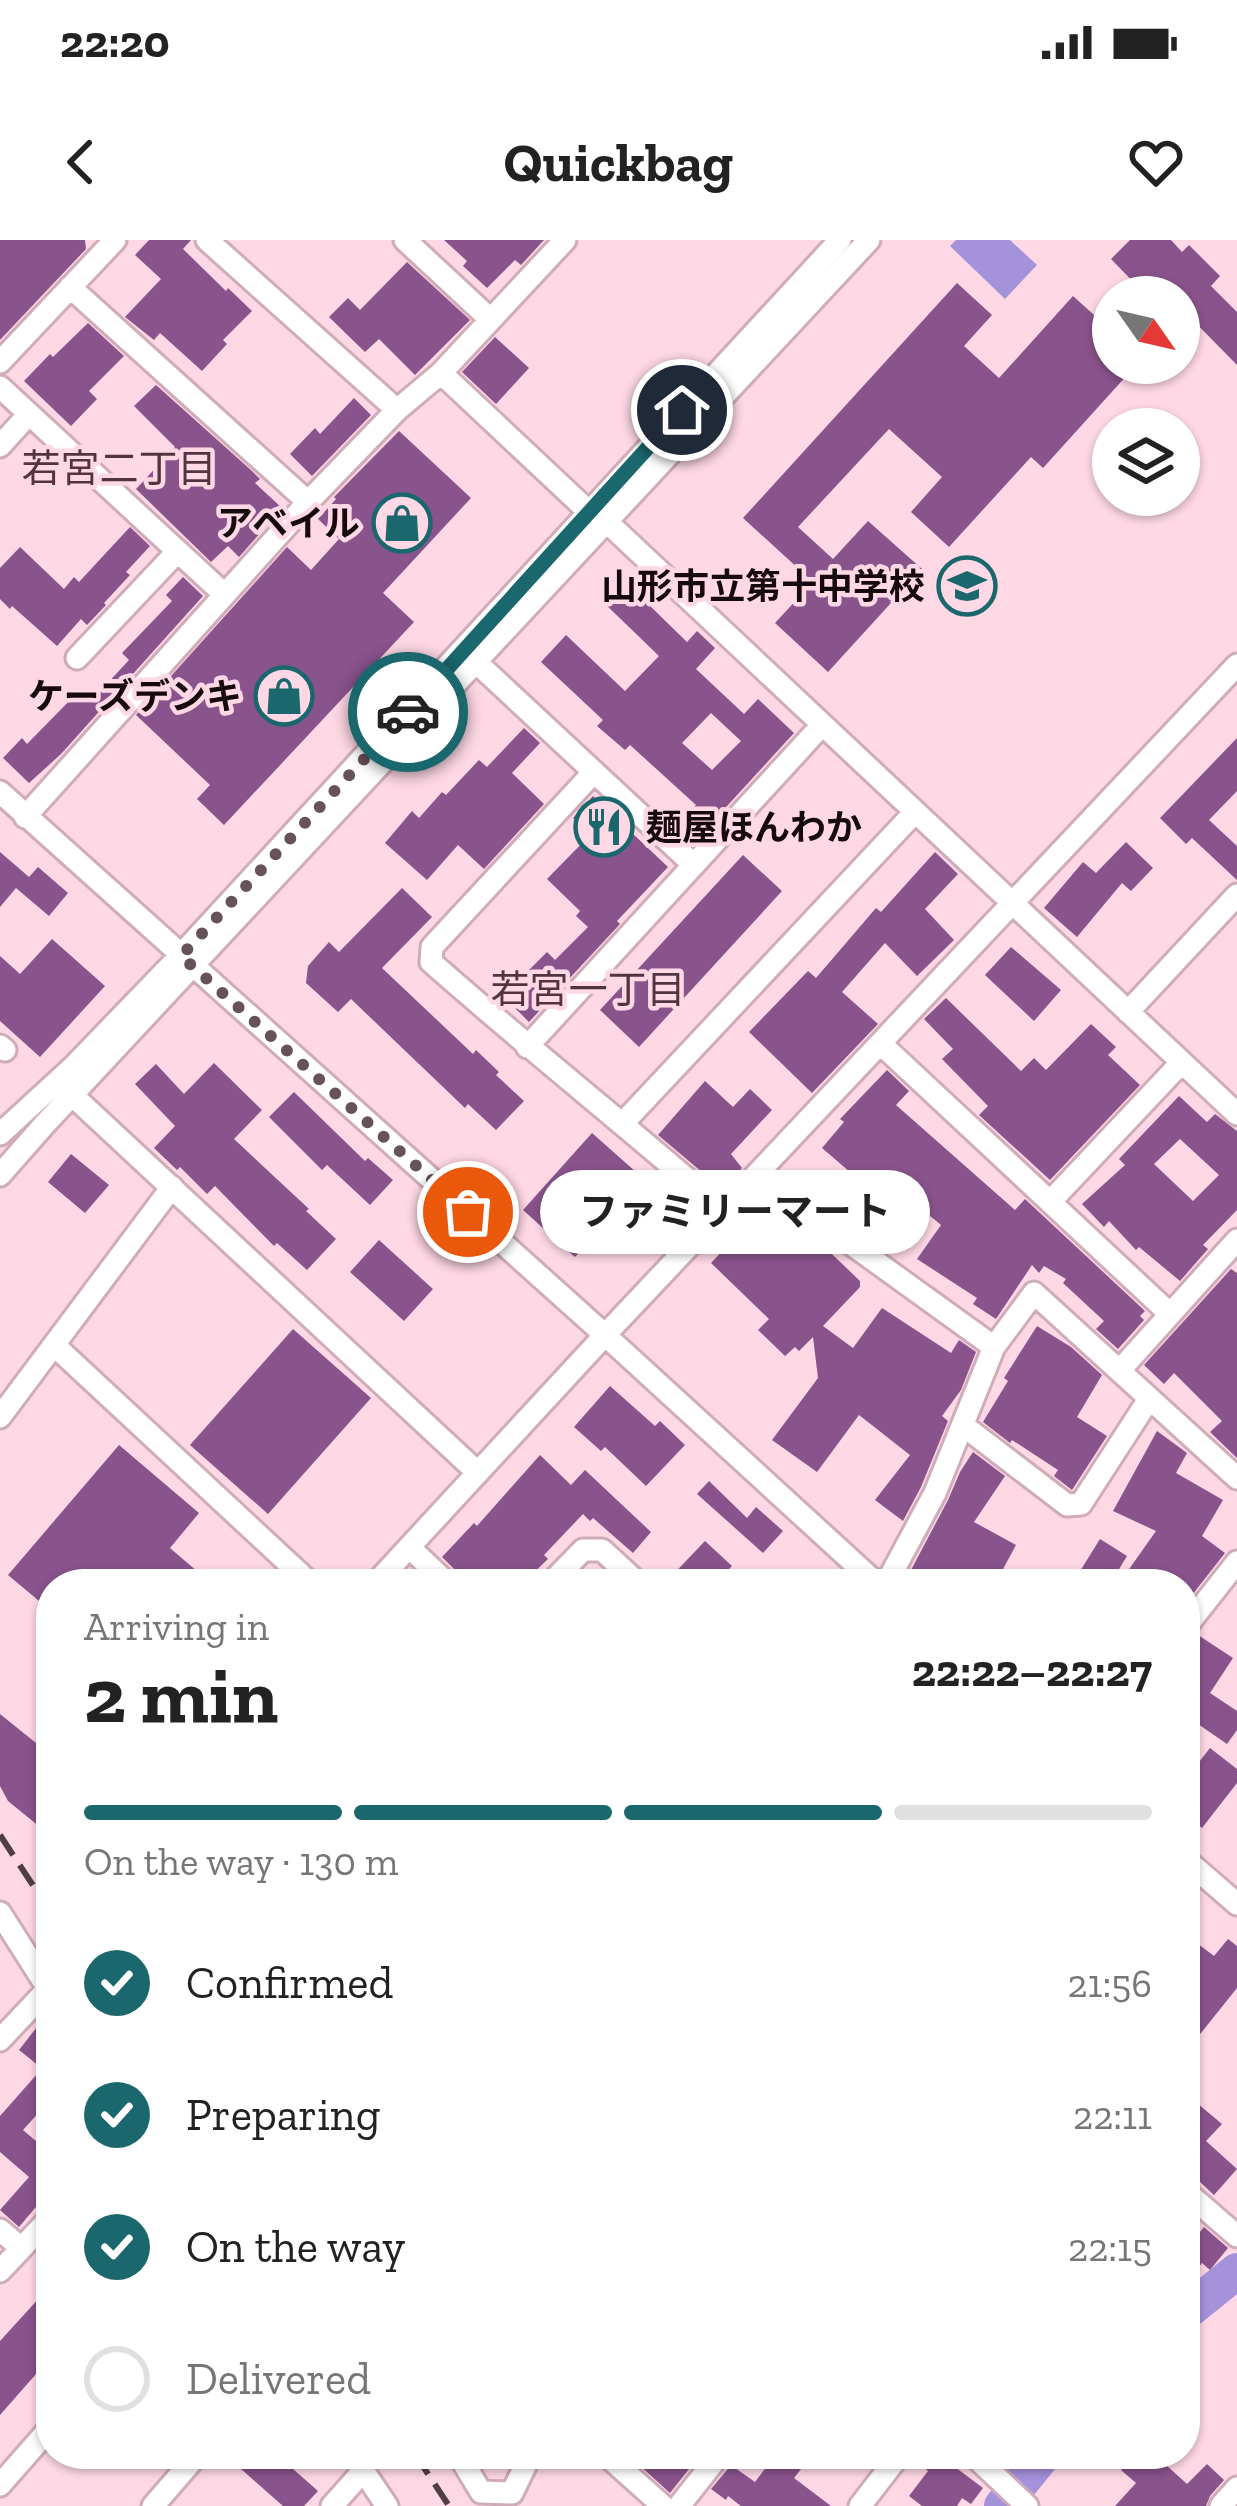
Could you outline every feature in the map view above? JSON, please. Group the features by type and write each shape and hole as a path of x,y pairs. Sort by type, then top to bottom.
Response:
{"street":[{"path":"0,362 115,240"},
{"path":"207,240 397,410"},
{"path":"405,240 490,319"},
{"path":"25,817 308,502 397,410 441,373 565,240"},
{"path":"0,1134 187,962 476,662 597,516 840,240"},
{"path":"0,1175 462,653 869,240"},
{"path":"70,287 308,502"},
{"path":"441,373 1237,1114"},
{"path":"0,387 224,594"},
{"path":"0,446 29,414"},
{"path":"76,658 177,552"},
{"path":"476,662 694,865"},
{"path":"388,1569 1237,664"},
{"path":"527,1047 822,725"},
{"path":"593,773 432,947 431,962 723,1210"},
{"path":"0,792 605,1335 855,1569"},
{"path":"623,1123 915,812"},
{"path":"1128,1012 1237,895"},
{"path":"880,1044 1169,1313"},
{"path":"1050,1202 1181,1063"},
{"path":"72,1095 477,1472"},
{"path":"757,1176 994,1347"},
{"path":"0,1418 172,1186"},
{"path":"1120,1370 1237,1240"},
{"path":"877,1569 935,1492 994,1347 1034,1293 1237,1478"},
{"path":"56,1346 295,1569"},
{"path":"964,1426 1067,1505 1081,1504 1149,1399"},
{"path":"409,1546 433,1569"},
{"path":"565,1569 583,1550 602,1550 623,1569"},
{"path":"1200,1609 1237,1562"},
{"path":"1200,1872 1236,1902"},
{"path":"0,1913 36,1969"},
{"path":"0,2040 36,2005"},
{"path":"1200,2204 1237,2236"},
{"path":"0,2230 21,2248"},
{"path":"0,2271 36,2232"},
{"path":"0,2485 36,2444"},
{"path":"153,2506 185,2469"},
{"path":"332,2506 354,2469"},
{"path":"363,2469 387,2506"},
{"path":"467,2469 481,2492 507,2500 524,2469"},
{"path":"622,2469 663,2506"},
{"path":"679,2506 707,2469"},
{"path":"860,2506 888,2469"},
{"path":"987,2469 1027,2506"},
{"path":"1220,2506 1237,2488"}],"shaded area":[{"path":"956,240 1010,240 1037,265 1005,299 950,246"}],"building":[{"path":"0,240 85,240 86,249 0,340"},
{"path":"149,240 191,240 183,249 252,311 223,340 227,344 202,371 160,333 154,340 125,317 161,279 135,255"},
{"path":"444,240 544,240 521,265 515,260 487,288"},
{"path":"1130,240 1171,240 1182,252 1189,245 1220,276 1211,286 1237,312 1237,365 1200,327 1200,276 1128,276 1111,259"},
{"path":"407,262 470,320 415,375 379,339 365,352 329,317 348,298 360,310"},
{"path":"957,283 992,315 964,346 999,378 1073,296 1092,313 1092,384 1119,384 1092,408 1092,414 1043,468 1031,457 949,547 911,512 942,477 889,429 798,527 833,559 868,521 922,569 828,672 775,623 813,582 743,518"},
{"path":"88,323 124,356 89,391 97,399 71,426 24,381"},
{"path":"495,337 529,368 496,404 462,372"},
{"path":"156,385 252,471 260,479 255,483 282,508 239,557 228,546 211,562 136,489 175,447 134,406"},
{"path":"354,398 371,415 312,476 290,454 315,428 320,434"},
{"path":"399,431 471,498 383,593 414,622 224,825 197,799 210,785 136,715 287,547 311,570 339,539 318,519"},
{"path":"130,527 150,546 126,572 130,575 106,605 87,625 81,619 57,646 0,599 0,568 20,547 64,589 74,577 79,582"},
{"path":"628,573 653,598 647,603 687,642 697,631 715,648 696,669 744,714 758,699 794,733 695,841 677,825 696,805 630,745 625,750 597,726 603,720 541,662 566,635 625,691 659,656 601,600","holes":["711,713 741,741 712,770 682,743"]},
{"path":"183,577 203,596 61,754 29,783 3,758 22,738 27,744 80,690 91,701 129,660 122,653 172,601 166,595"},
{"path":"524,728 540,743 512,773 544,804 484,869 458,845 427,880 385,843 412,811 419,818 479,760 487,767"},
{"path":"1237,738 1237,791 1209,820 1237,846 1237,880 1192,838 1186,844 1160,818"},
{"path":"593,796 668,867 529,1022 513,1006 528,991 518,981 547,952 555,960 588,927 576,916 580,911 547,879 591,834 573,818"},
{"path":"1126,842 1153,868 1131,891 1122,883 1077,937 1044,908 1083,862 1096,873"},
{"path":"0,852 29,877 38,867 68,893 49,916 16,888 0,907"},
{"path":"935,852 958,874 925,909 954,940 917,976 885,943 842,992 878,1024 812,1093 749,1032 808,971 816,978 876,908 881,912"},
{"path":"743,855 782,891 639,1047 600,1010"},
{"path":"402,888 432,917 382,968 473,1054 476,1050 524,1101 496,1130 468,1104 465,1108 351,999 338,1012 306,983 308,966 329,942 339,952"},
{"path":"52,939 105,986 40,1057 0,1021 0,956 20,974"},
{"path":"1011,947 1061,990 1034,1021 985,975"},
{"path":"946,998 1021,1071 1034,1058 1046,1070 1091,1024 1116,1047 1108,1055 1140,1085 1050,1180 979,1115 988,1106 942,1059 953,1049 924,1019"},
{"path":"214,1063 262,1110 234,1139 336,1239 307,1270 277,1243 274,1246 215,1186 207,1194 154,1148 175,1126 135,1084 156,1064 184,1094"},
{"path":"887,1070 909,1091 896,1105 1015,1210 1025,1199 1145,1311 1140,1316 1144,1320 1118,1349 1096,1329 1104,1321 1063,1283 1066,1279 1044,1266 1039,1273 1032,1265 996,1319 973,1304 977,1298 917,1259 941,1225 929,1215 899,1247 890,1241 887,1245 825,1206 850,1172 822,1148 844,1122 840,1119"},
{"path":"705,1081 733,1107 750,1089 772,1110 731,1154 742,1168 722,1189 658,1135"},
{"path":"294,1092 365,1161 368,1158 393,1180 370,1205 327,1165 322,1170 269,1117"},
{"path":"1179,1096 1207,1122 1215,1114 1237,1131 1237,1210 1203,1245 1208,1249 1180,1281 1139,1247 1136,1250 1109,1221 1104,1227 1082,1204 1125,1165 1119,1159","holes":["1180,1139 1219,1175 1193,1201 1154,1164"]},
{"path":"592,1133 645,1180 575,1257 523,1210"},
{"path":"71,1154 109,1185 85,1213 48,1182"},
{"path":"768,1203 810,1233 860,1281 860,1287 823,1326 853,1348 882,1308 951,1353 959,1340 976,1352 961,1390 942,1416 948,1421 903,1521 875,1500 910,1455 859,1415 817,1472 772,1440 818,1378 813,1337 799,1351 795,1347 785,1356 758,1330 769,1319 711,1263"},
{"path":"379,1240 433,1289 404,1321 350,1272"},
{"path":"1231,1269 1237,1273 1237,1458 1210,1432 1222,1421 1174,1373 1164,1384 1144,1365"},
{"path":"1037,1326 1071,1347 1102,1375 1077,1417 1107,1436 1072,1490 1054,1476 1058,1470 983,1422"},
{"path":"293,1329 371,1398 268,1514 190,1445"},
{"path":"610,1386 655,1426 660,1421 685,1445 646,1486 605,1447 601,1451 574,1427"},
{"path":"1157,1431 1187,1453 1176,1473 1223,1500 1202,1536 1225,1553 1200,1585 1200,1569 1129,1569 1156,1531 1113,1511"},
{"path":"119,1445 199,1513 170,1548 194,1569 36,1569 36,1598 8,1575"},
{"path":"973,1452 1005,1476 974,1522 1016,1545 1003,1569 912,1569 948,1500"},
{"path":"540,1455 571,1485 585,1470 651,1532 633,1553 583,1514 544,1555 548,1559 538,1569 454,1569 442,1557 474,1523 477,1526"},
{"path":"709,1481 747,1518 756,1507 783,1531 763,1553 697,1494"},
{"path":"1100,1539 1127,1556 1119,1569 1081,1569"},
{"path":"705,1541 732,1566 729,1569 678,1569"},
{"path":"1200,1636 1233,1658 1210,1693 1237,1711 1237,1730 1227,1744 1200,1725"},
{"path":"0,1714 36,1743 36,1824 8,1801 0,1786"},
{"path":"1210,1748 1237,1769 1237,1783 1202,1828 1200,1826 1200,1761"},
{"path":"1228,1939 1237,1946 1237,1988 1200,2034 1200,1945 1214,1956"},
{"path":"36,2028 36,2064 19,2050"},
{"path":"36,2075 36,2116 23,2130 36,2141 36,2207 19,2227 0,2210 29,2177 0,2152 0,2116"},
{"path":"1200,2106 1222,2124 1206,2141 1237,2169 1214,2195 1200,2182"},
{"path":"1204,2227 1228,2248 1210,2270 1200,2265"},
{"path":"36,2301 36,2374 0,2415 0,2341"},
{"path":"1207,2464 1224,2480 1206,2506 1115,2506 1136,2483 1121,2470 1170,2469 1187,2484"},
{"path":"241,2469 293,2469 318,2491 304,2506 283,2506"},
{"path":"644,2469 689,2469 670,2493"},
{"path":"728,2469 737,2469 755,2482 765,2469 801,2469 794,2478 831,2506 741,2506 711,2489"},
{"path":"958,2469 983,2488 971,2504 962,2498 957,2506 922,2506 909,2496 928,2471"}],"waterway":[{"path":"1200,2301 1237,2271"},
{"path":"1002,2506 1032,2469"}],"railway":[{"path":"0,1835 36,1890"},
{"path":"425,2469 449,2506"}],"way so far":[{"path":"408,712 181,956 468,1212"}],"place":[{"name":"アベイル","path":"402,523"},
{"name":"山形市立第十中学校","path":"967,586"},
{"name":"ケーズデンキ","path":"284,696"},
{"name":"麺屋ほんわか","path":"604,827"},
{"name":"ファミリーマート","path":"468,1212"}],"district":[{"name":"若宮二丁目","path":"119,468"},
{"name":"若宮一丁目","path":"588,989"}],"route":[{"path":"408,712 682,410"}]}
